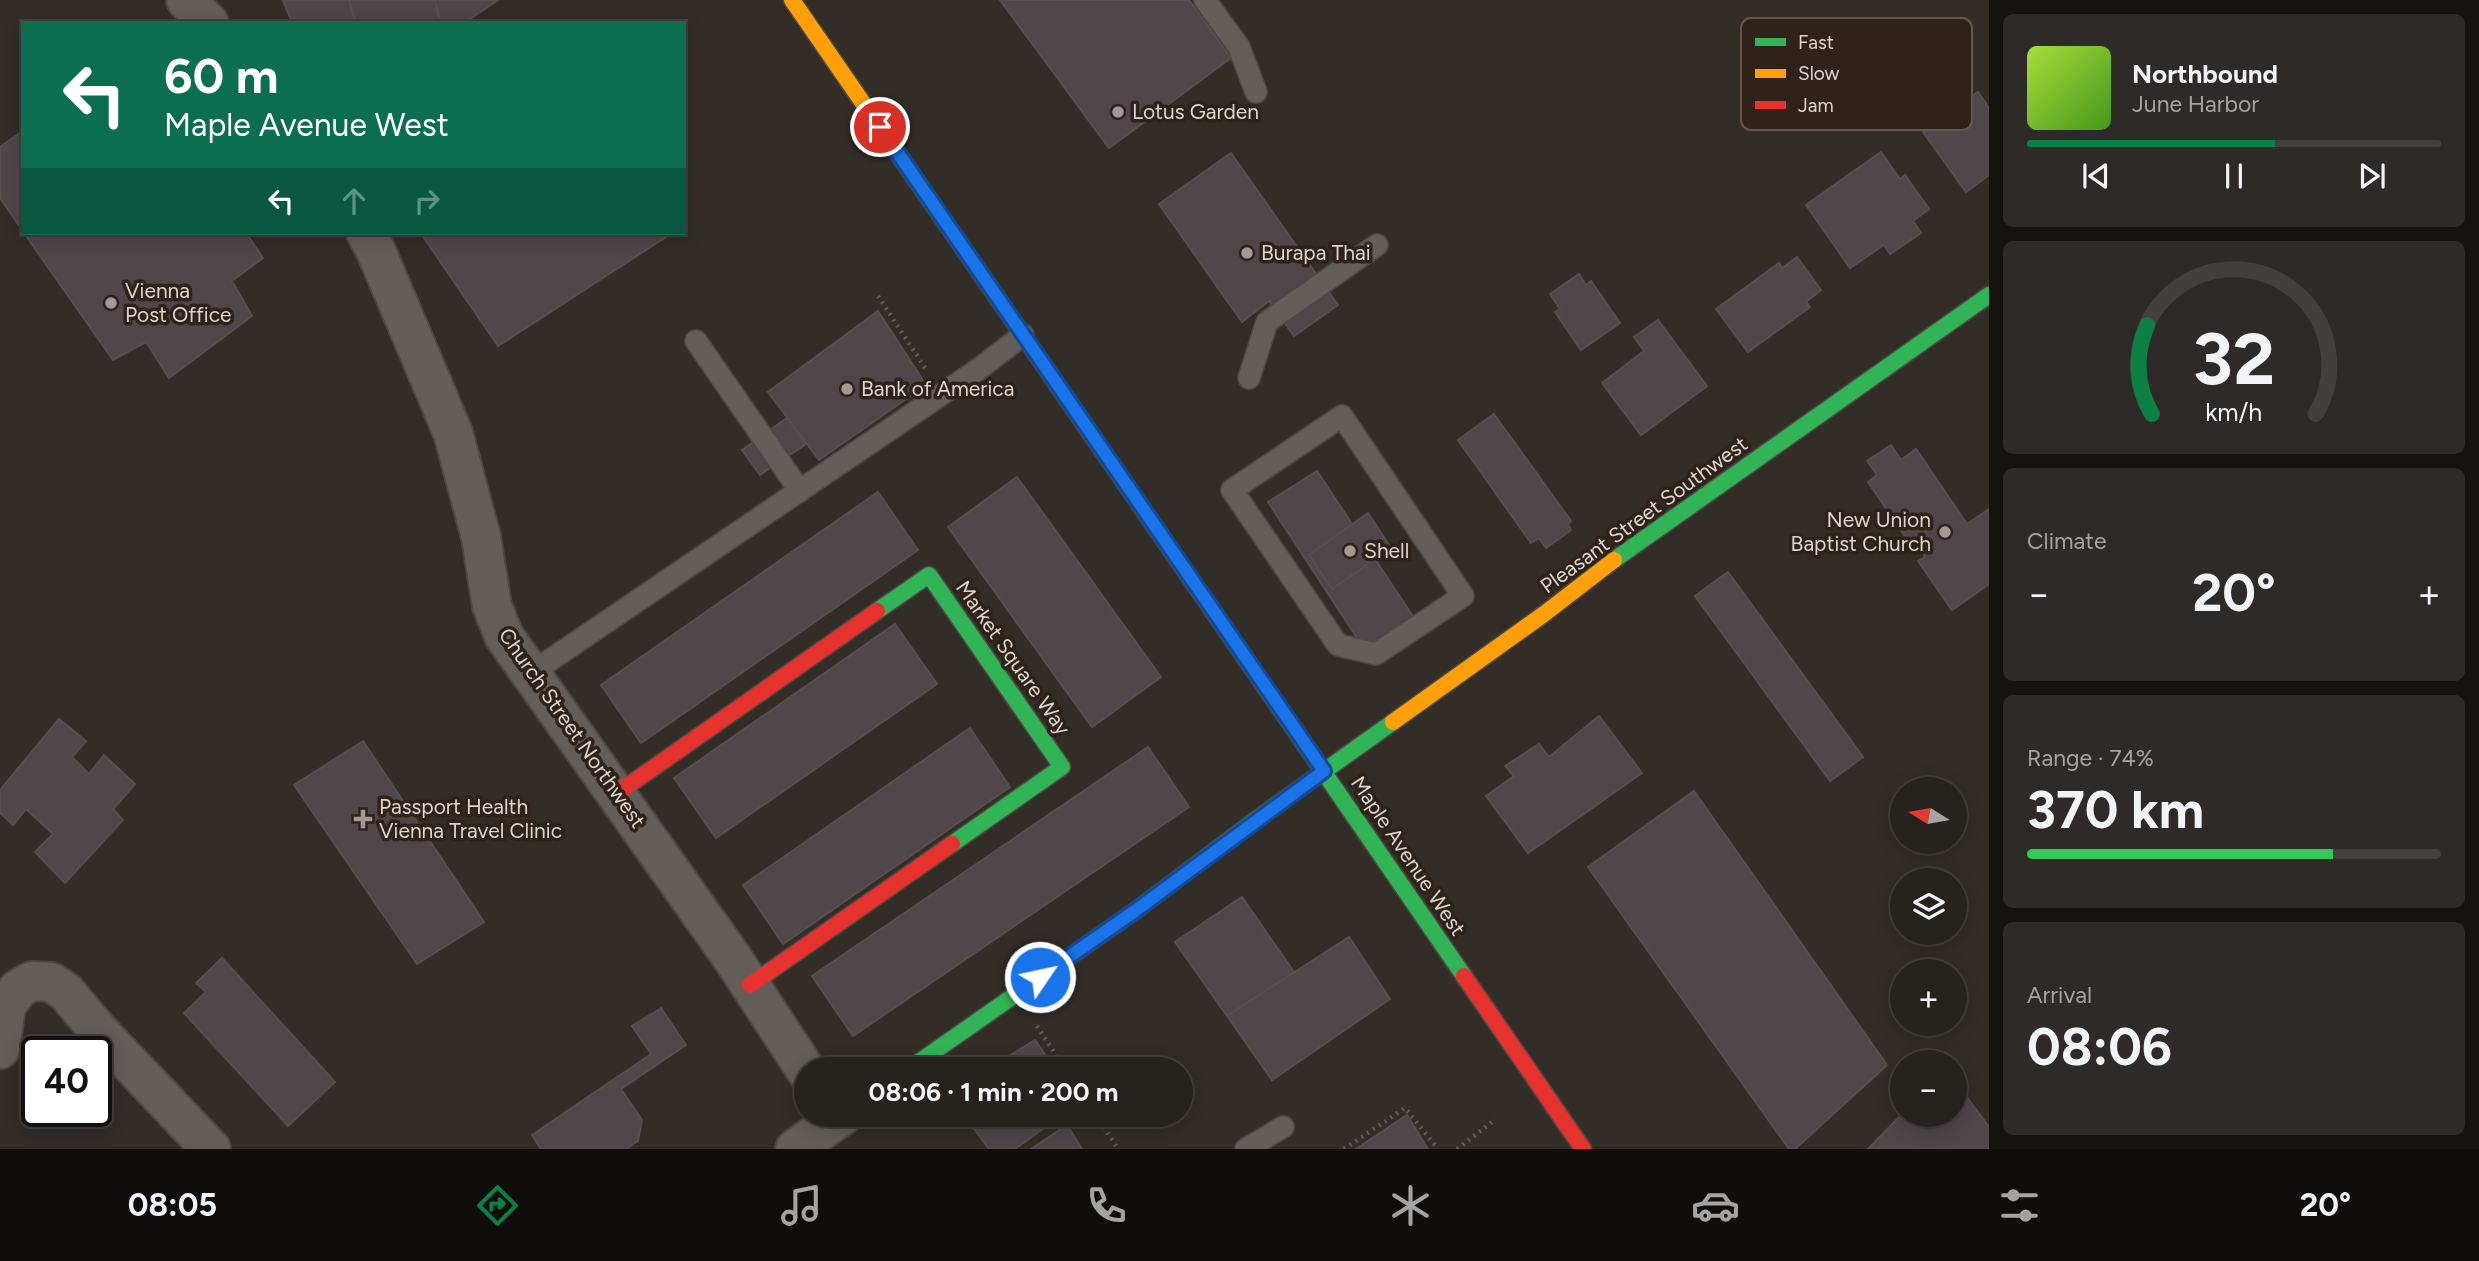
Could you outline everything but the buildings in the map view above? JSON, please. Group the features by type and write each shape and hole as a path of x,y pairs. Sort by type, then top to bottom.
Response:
{"street":[{"path":"186,0 207,21"},
{"name":"Maple Avenue West","path":"792,0 1583,1149"},
{"name":"Church Street Northwest","path":"367,235 453,433 481,537 492,606 504,636 750,985 797,1057"},
{"name":"Pleasant Street Southwest","path":"926,1057 1135,911 1324,771 1544,614 1641,539 1989,295"},
{"name":"Market Square Way","path":"616,794 929,575 1062,767 750,985"},
{"path":"0,1049 6,1006 18,989 33,981 51,982 66,992 97,1029 211,1149"},
{"path":"795,1149 824,1127"}],"lane":[{"path":"1205,0 1239,47 1256,92"},
{"path":"1248,378 1267,322 1377,245"},
{"path":"531,673 942,394 1023,335"},
{"path":"696,341 800,491"},
{"path":"1342,416 1463,596 1376,654 1338,645 1232,490 1342,416"},
{"path":"1247,1149 1283,1127"}],"path":[{"path":"878,296 942,394"},
{"path":"1036,1025 1057,1057"},
{"path":"1344,1149 1405,1108 1438,1149"},
{"path":"1457,1149 1496,1119"},
{"path":"1104,1127 1118,1149"}],"traffic: fast":[{"path":"1614,560 1989,295"},
{"path":"1067,399 1464,976"},
{"path":"877,611 929,575 1062,767 952,844"},
{"path":"926,1057 1135,911 1257,819 1393,722"}],"traffic: slow":[{"path":"792,0 1067,399"},
{"path":"1393,722 1544,614 1614,560"}],"traffic: jam":[{"path":"616,794 877,611"},
{"path":"750,985 952,844"},
{"path":"1464,976 1583,1149"}],"place":[{"name":"Lotus Garden","path":"1118,112"},
{"name":"Burapa Thai","path":"1247,253"},
{"name":"Vienna Post Office","path":"111,303"},
{"name":"Bank of America","path":"847,389"},
{"name":"New Union Baptist Church","path":"1945,532"},
{"name":"Shell","path":"1350,551"},
{"name":"Passport Health Vienna Travel Clinic","path":"363,819"}],"route":[{"path":"880,127 1324,771 1135,911 1040,977"}]}
